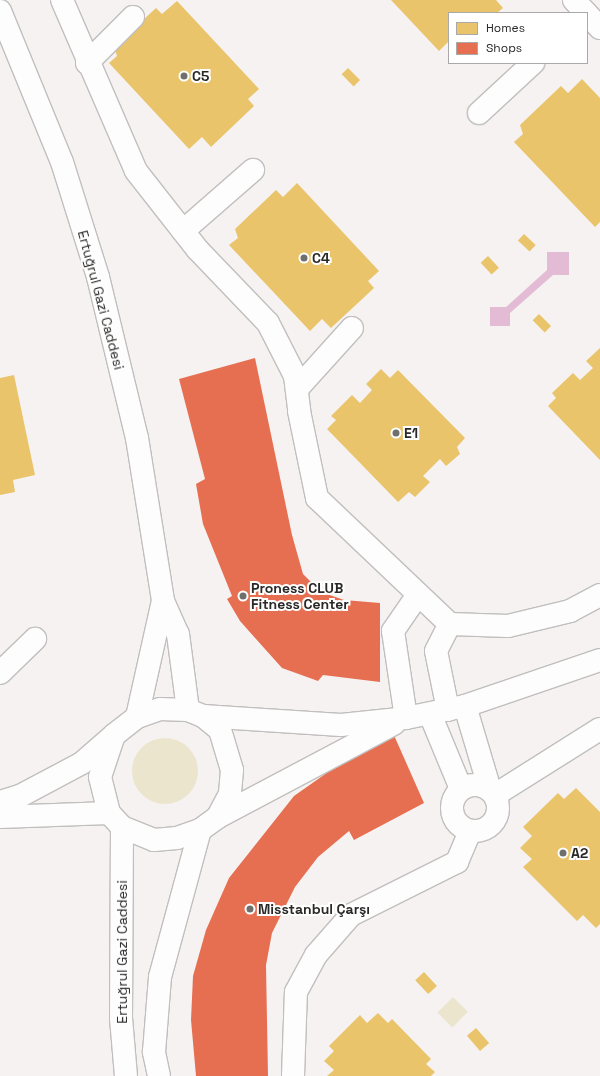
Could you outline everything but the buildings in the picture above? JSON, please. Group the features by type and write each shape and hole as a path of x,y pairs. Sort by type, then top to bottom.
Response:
{"street":[{"path":"62,0 87,62 136,171 183,231 268,323 295,376 296,389 317,498 417,596 450,624 508,626 570,611 600,595"},
{"path":"574,0 584,12"},
{"name":"Ertuğrul Gazi Caddesi","path":"0,11 62,162 98,277 136,438 163,601"},
{"path":"588,16 600,28"},
{"path":"87,62 132,17"},
{"path":"479,113 532,64"},
{"path":"183,231 253,170"},
{"path":"296,389 352,328"},
{"path":"406,718 393,631 417,596"},
{"path":"163,601 178,634 195,713 220,730 232,770 230,794 218,816"},
{"path":"137,716 163,601"},
{"path":"450,624 436,651 448,710 461,789"},
{"path":"0,673 35,639"},
{"path":"0,802 20,796 82,763 137,716 160,709 341,725 406,718 448,710 600,660"},
{"path":"293,1076 296,992 316,955 351,915 457,862 470,831 492,824 498,810 492,792 448,710"},
{"path":"0,816 116,820 154,840 177,838 200,830 218,816 406,718"},
{"path":"492,792 600,729"},
{"path":"114,735 100,777 116,820"},
{"path":"470,831 453,817 452,802 461,789 476,784 492,792"},
{"name":"Ertuğrul Gazi Caddesi","path":"116,820 121,1018 126,1076"},
{"path":"159,1076 154,1052 160,976 200,830"}],"shaded area":[{"path":"547,252 569,252 569,275 553,275 510,313 510,326 490,326 490,307 506,307 547,270"},
{"path":"158,738 172,738 184,743 193,752 198,764 196,784 189,795 172,804 158,804 146,799 137,790 132,778 132,764 137,752 146,743"},
{"path":"453,997 468,1012 452,1027 437,1013"}],"place":[{"name":"C5","path":"184,76"},
{"name":"C4","path":"304,258"},
{"name":"E1","path":"396,433"},
{"name":"Proness CLUB Fitness Center","path":"243,596"},
{"name":"A2","path":"563,853"},
{"name":"Misstanbul Çarşı","path":"250,909"}]}
